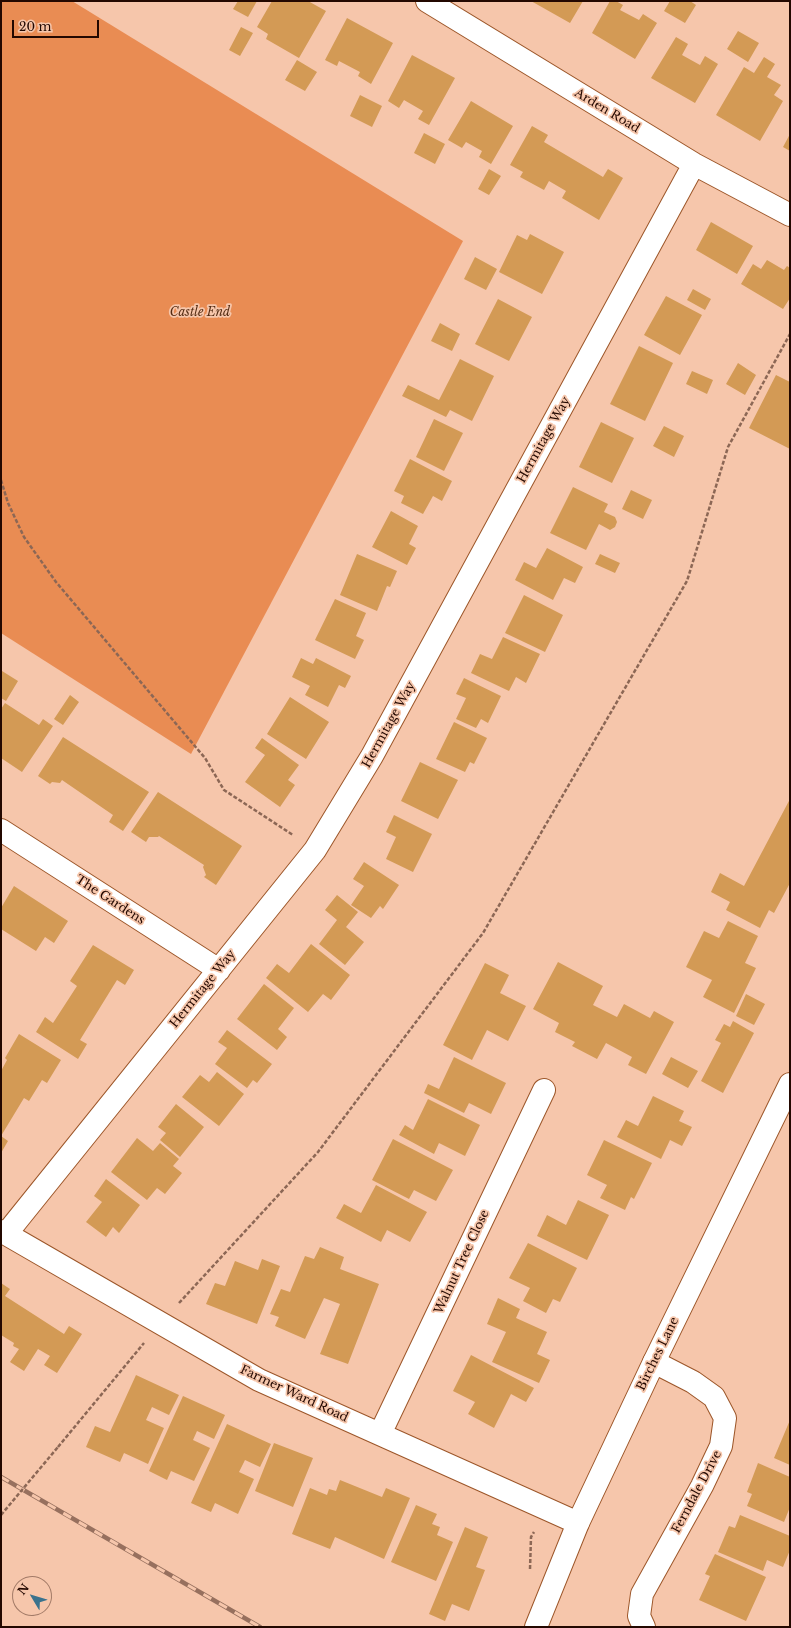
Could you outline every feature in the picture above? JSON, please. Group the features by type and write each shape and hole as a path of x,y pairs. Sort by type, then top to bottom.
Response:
{"street":[{"name":"Arden Road","path":"427,1 694,164 790,214"},
{"name":"Hermitage Way","path":"4,1232 219,970 315,850 372,756 694,164"},
{"name":"The Gardens","path":"1,830 219,970"},
{"name":"Birches Lane","path":"536,1627 578,1523 654,1362 790,1084"},
{"name":"Walnut Tree Close","path":"380,1434 544,1090"},
{"name":"Farmer Ward Road","path":"4,1232 259,1380 578,1523"},
{"name":"Ferndale Drive","path":"644,1627 639,1616 642,1594 702,1486 721,1446 725,1418 714,1397 693,1382 654,1362"}],"path":[{"path":"1,1515 160,1323 318,1152 483,933 687,581 728,447 790,334"},
{"path":"1,480 8,503 24,537 56,582 205,758 224,790 315,850"},
{"path":"528,1576 532,1537 546,1508"}],"green space":[{"name":"Castle End","path":"1,1 72,1 463,241 191,754 1,633"}],"building":[{"path":"238,1 257,1 248,17 233,9"},
{"path":"272,1 308,1 326,11 299,58 266,39 268,34 257,27"},
{"path":"531,1 583,1 570,23"},
{"path":"610,1 616,1 623,5 620,10 639,20 643,14 657,23 635,59 592,33"},
{"path":"670,1 690,1 696,5 685,23 664,11"},
{"path":"347,18 393,43 371,84 358,76 360,72 339,61 337,66 325,60"},
{"path":"241,27 253,33 240,56 229,50"},
{"path":"738,31 759,43 748,62 727,49"},
{"path":"676,37 688,44 682,55 700,65 705,56 718,64 695,103 651,78"},
{"path":"412,55 455,78 429,125 418,119 423,111 404,100 399,108 388,101"},
{"path":"764,57 775,64 767,77 781,85 774,95 783,101 760,141 716,115 744,67 754,73"},
{"path":"297,60 317,72 305,91 285,80"},
{"path":"360,95 382,106 372,127 350,116"},
{"path":"471,101 513,126 491,164 479,157 482,151 466,142 462,148 448,140"},
{"path":"532,126 548,135 544,142 603,177 608,169 623,178 599,220 562,198 566,191 549,181 544,190 520,177 523,172 510,165"},
{"path":"424,133 445,144 435,164 414,153"},
{"path":"790,134 790,151 783,147"},
{"path":"489,169 501,176 489,195 478,189"},
{"path":"711,222 753,246 737,274 696,250"},
{"path":"530,234 564,252 542,294 499,272 517,235 527,240"},
{"path":"475,257 497,269 486,290 464,279"},
{"path":"767,260 784,270 787,266 790,268 790,298 783,309 741,284 753,264 761,269"},
{"path":"693,289 711,299 705,310 687,300"},
{"path":"666,296 702,315 680,355 644,335"},
{"path":"498,299 532,317 509,361 475,344"},
{"path":"440,323 460,334 452,351 431,341"},
{"path":"639,346 673,363 645,421 610,404"},
{"path":"460,359 494,376 472,421 450,410 446,417 402,396 408,385 439,400"},
{"path":"738,363 756,375 745,395 726,384"},
{"path":"692,371 713,380 707,394 686,384"},
{"path":"776,375 790,382 790,449 749,428"},
{"path":"434,419 463,433 444,471 416,457"},
{"path":"601,422 634,438 612,483 579,467"},
{"path":"664,426 684,436 674,457 653,446"},
{"path":"410,459 452,481 442,501 433,496 423,514 401,503 404,496 394,491"},
{"path":"573,487 608,504 604,512 615,517 617,522 615,527 610,530 599,524 586,550 550,533"},
{"path":"631,490 652,500 643,519 622,509"},
{"path":"391,511 418,526 409,544 416,548 407,565 372,547"},
{"path":"547,548 583,567 575,583 564,578 553,600 515,580 524,562 536,568"},
{"path":"357,554 397,571 390,587 387,586 377,611 340,595"},
{"path":"600,554 620,563 615,573 595,564"},
{"path":"524,595 563,615 545,652 505,633"},
{"path":"335,599 366,613 356,636 364,640 355,659 315,640"},
{"path":"503,637 540,654 526,683 516,677 509,691 471,673 480,654 492,659"},
{"path":"301,658 313,664 316,658 351,676 345,688 339,685 328,707 305,695 310,686 292,677"},
{"path":"2,671 18,681 6,701 1,698"},
{"path":"464,678 501,696 488,723 481,719 476,728 456,719 466,698 456,694"},
{"path":"70,695 79,702 63,725 54,719"},
{"path":"290,697 329,722 306,759 267,734"},
{"path":"5,703 39,725 43,719 53,726 22,772 1,758 1,709"},
{"path":"454,722 487,738 474,764 470,762 465,772 436,759"},
{"path":"63,737 149,792 123,831 109,822 113,815 62,780 60,783 52,782 50,784 38,776"},
{"path":"262,738 299,765 288,780 295,785 280,807 245,782 265,755 255,748"},
{"path":"420,762 458,780 438,819 401,801"},
{"path":"158,792 242,846 216,885 204,877 206,875 203,867 204,865 159,836 149,837 146,842 131,832"},
{"path":"790,799 790,883 774,913 769,910 760,928 726,910 730,902 711,892 720,873 744,886"},
{"path":"394,815 432,834 413,872 386,859 396,837 386,832"},
{"path":"364,862 399,885 383,909 380,906 371,918 351,905 364,886 353,879"},
{"path":"14,886 68,921 54,943 45,937 36,951 1,929 1,908"},
{"path":"337,895 358,912 346,927 364,942 345,965 319,944 337,920 325,910"},
{"path":"728,921 758,936 745,963 756,968 734,1013 703,997 712,980 686,967 704,931 719,938"},
{"path":"311,944 350,975 331,1000 323,994 308,1012 266,978 277,964 289,973"},
{"path":"93,945 134,970 125,985 117,980 80,1040 87,1044 78,1059 36,1032 45,1017 53,1023 77,986 70,981"},
{"path":"558,962 603,986 593,1005 617,1017 624,1004 650,1018 654,1011 674,1022 646,1074 628,1065 632,1057 606,1043 597,1059 572,1046 575,1042 555,1032 559,1023 533,1009"},
{"path":"485,963 509,975 500,993 526,1006 508,1041 487,1030 472,1060 443,1045"},
{"path":"264,984 294,1008 278,1029 287,1037 277,1050 237,1019"},
{"path":"746,994 765,1004 754,1025 736,1016"},
{"path":"733,1021 754,1033 723,1093 701,1081 721,1043 715,1040 724,1024 730,1027"},
{"path":"227,1030 272,1064 257,1083 253,1080 247,1088 215,1064 227,1048 218,1042"},
{"path":"19,1034 61,1060 47,1083 42,1080 29,1101 24,1098 1,1136 1,1071 7,1060 5,1058"},
{"path":"454,1057 506,1083 491,1114 469,1103 464,1113 424,1093 428,1084 439,1089"},
{"path":"671,1057 698,1071 688,1088 662,1074"},
{"path":"217,1072 244,1094 219,1126 182,1097 200,1075 209,1082"},
{"path":"653,1096 684,1111 679,1121 692,1127 682,1146 670,1140 661,1159 617,1137 626,1120 638,1126"},
{"path":"428,1099 480,1125 465,1156 439,1143 434,1154 399,1135 405,1125 413,1130"},
{"path":"176,1104 204,1127 180,1157 160,1140 166,1133 158,1127"},
{"path":"1,1136 8,1141 1,1153"},
{"path":"137,1138 153,1151 160,1143 179,1159 173,1166 182,1173 165,1194 157,1188 147,1200 111,1172"},
{"path":"393,1139 453,1170 436,1201 414,1190 409,1199 372,1180"},
{"path":"604,1140 652,1163 634,1199 631,1197 625,1210 600,1198 607,1185 587,1175"},
{"path":"106,1179 140,1205 119,1233 113,1227 106,1237 86,1222 102,1202 94,1196"},
{"path":"376,1185 427,1212 410,1242 387,1230 381,1242 336,1218 344,1204 361,1213"},
{"path":"578,1200 609,1215 587,1260 537,1236 547,1215 566,1225"},
{"path":"528,1243 577,1268 560,1302 553,1299 546,1313 523,1301 530,1288 509,1278"},
{"path":"320,1247 344,1257 340,1269 379,1284 348,1364 320,1354 340,1304 324,1298 305,1339 275,1326 279,1317 270,1314 281,1289 290,1292 305,1256 314,1259"},
{"path":"262,1259 280,1266 257,1324 206,1304 215,1283 225,1286 235,1261 258,1270"},
{"path":"1,1283 10,1289 5,1296 64,1334 69,1326 82,1334 57,1373 44,1365 50,1356 38,1349 24,1371 10,1362 19,1349 13,1346 14,1343 1,1335"},
{"path":"498,1298 520,1309 516,1318 547,1332 537,1354 550,1360 539,1383 492,1362 506,1332 487,1324"},
{"path":"471,1355 534,1388 526,1402 511,1394 494,1428 468,1414 475,1402 453,1391"},
{"path":"136,1375 179,1395 169,1415 152,1407 146,1420 164,1428 148,1464 124,1453 120,1462 86,1447 95,1426 110,1432"},
{"path":"183,1396 225,1415 214,1439 197,1431 193,1440 210,1448 194,1481 171,1471 167,1480 149,1471"},
{"path":"790,1420 790,1465 774,1458"},
{"path":"227,1424 271,1444 260,1467 245,1460 239,1472 254,1479 238,1514 215,1503 211,1512 191,1503"},
{"path":"274,1443 313,1458 293,1507 255,1491"},
{"path":"758,1463 790,1477 790,1507 784,1522 747,1506 752,1494 747,1492"},
{"path":"340,1480 382,1497 386,1488 410,1498 384,1559 335,1537 330,1549 292,1534 310,1488 327,1495 329,1489 336,1491"},
{"path":"416,1505 437,1514 432,1524 440,1527 437,1535 453,1542 436,1581 391,1562"},
{"path":"740,1515 790,1536 790,1550 783,1567 767,1560 763,1571 718,1552 729,1526 735,1528"},
{"path":"465,1527 488,1537 476,1567 485,1570 469,1611 452,1604 445,1621 429,1614"},
{"path":"715,1554 766,1577 746,1621 699,1600 710,1576 705,1574"}],"railway":[{"path":"1,1477 260,1627"}]}
